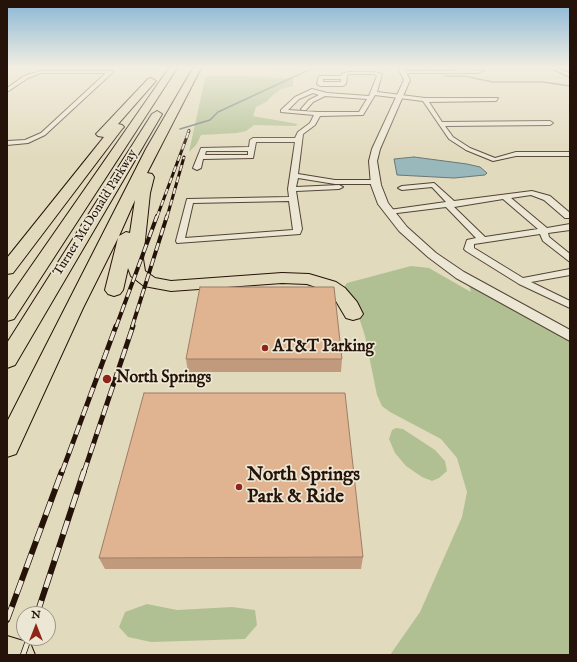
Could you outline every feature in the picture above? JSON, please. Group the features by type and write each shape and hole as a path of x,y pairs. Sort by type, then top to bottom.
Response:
{"highway":[{"path":"7,256 89,150 134,99"},
{"path":"7,269 78,180 138,99"},
{"name":"Turner McDonald Parkway","path":"7,315 163,99"},
{"name":"Turner McDonald Parkway","path":"7,360 166,99"},
{"path":"7,447 73,308 105,248 159,135 179,99"},
{"path":"183,99 146,180 143,193 135,266 137,272 150,282 161,285 182,286 282,278 309,279 330,286 338,292 350,306 353,314"},
{"path":"114,290 125,240 143,193"},
{"path":"7,653 18,655"}],"street":[{"path":"7,143 26,142 43,134 82,99"},
{"path":"296,99 283,111 318,114 359,114 370,99"},
{"path":"304,109 311,101 315,99"},
{"path":"400,99 376,149 373,161 375,182 383,204 403,229 421,246 460,275 570,336"},
{"path":"418,99 496,99"},
{"path":"425,100 451,138 496,160 516,154 570,154"},
{"path":"293,199 190,200 180,241 184,242 297,232 292,189 298,140 300,133 313,124 318,114"},
{"path":"440,124 550,123"},
{"path":"197,168 200,157 251,157 253,140 298,140"},
{"path":"294,175 336,185"},
{"path":"320,180 320,189"},
{"path":"292,189 320,189 336,185 375,182"},
{"path":"402,188 434,185 452,204 450,207 483,240"},
{"path":"389,212 532,193 547,198 568,216"},
{"path":"505,197 544,230 544,236 546,239 570,259"},
{"path":"570,227 470,242 469,248 522,282 570,305"},
{"path":"522,282 534,278 570,272"}],"green space":[{"path":"200,99 269,99 256,107 253,116 298,124 295,126 254,125 246,131 237,133 201,135 196,145 189,152"},
{"path":"411,266 429,268 471,292 466,276 570,331 570,655 390,655 420,612 462,517 467,492 457,458 441,439 390,412 382,406 377,395 365,336 356,308 343,288 347,283"},
{"path":"396,428 403,429 435,450 445,461 447,471 439,478 432,481 422,477 406,466 395,453 389,439 392,430"},
{"path":"147,604 177,610 232,607 255,610 257,625 245,639 151,642 128,637 119,627 125,612"}],"water":[{"path":"414,157 467,164 480,167 487,173 485,175 454,178 397,175 394,159"}],"building":[{"name":"AT&T Parking","path":"200,287 334,287 342,359 186,359"},
{"name":"North Springs Park & Ride","path":"144,393 345,393 363,557 99,558"}],"waterway":[{"path":"180,129 210,120 218,112 246,99"}],"railway":[{"path":"157,217 189,131"},
{"path":"167,217 184,157"},
{"path":"116,327 157,216"},
{"path":"132,327 167,216"},
{"path":"62,472 116,326"},
{"path":"84,472 133,326"},
{"path":"7,620 62,471"},
{"path":"40,606 84,471"},
{"path":"23,655 26,646"}],"place":[{"name":"AT&T Parking","path":"265,348"},
{"name":"North Springs","path":"107,379"},
{"name":"North Springs Park & Ride","path":"239,487"}]}
